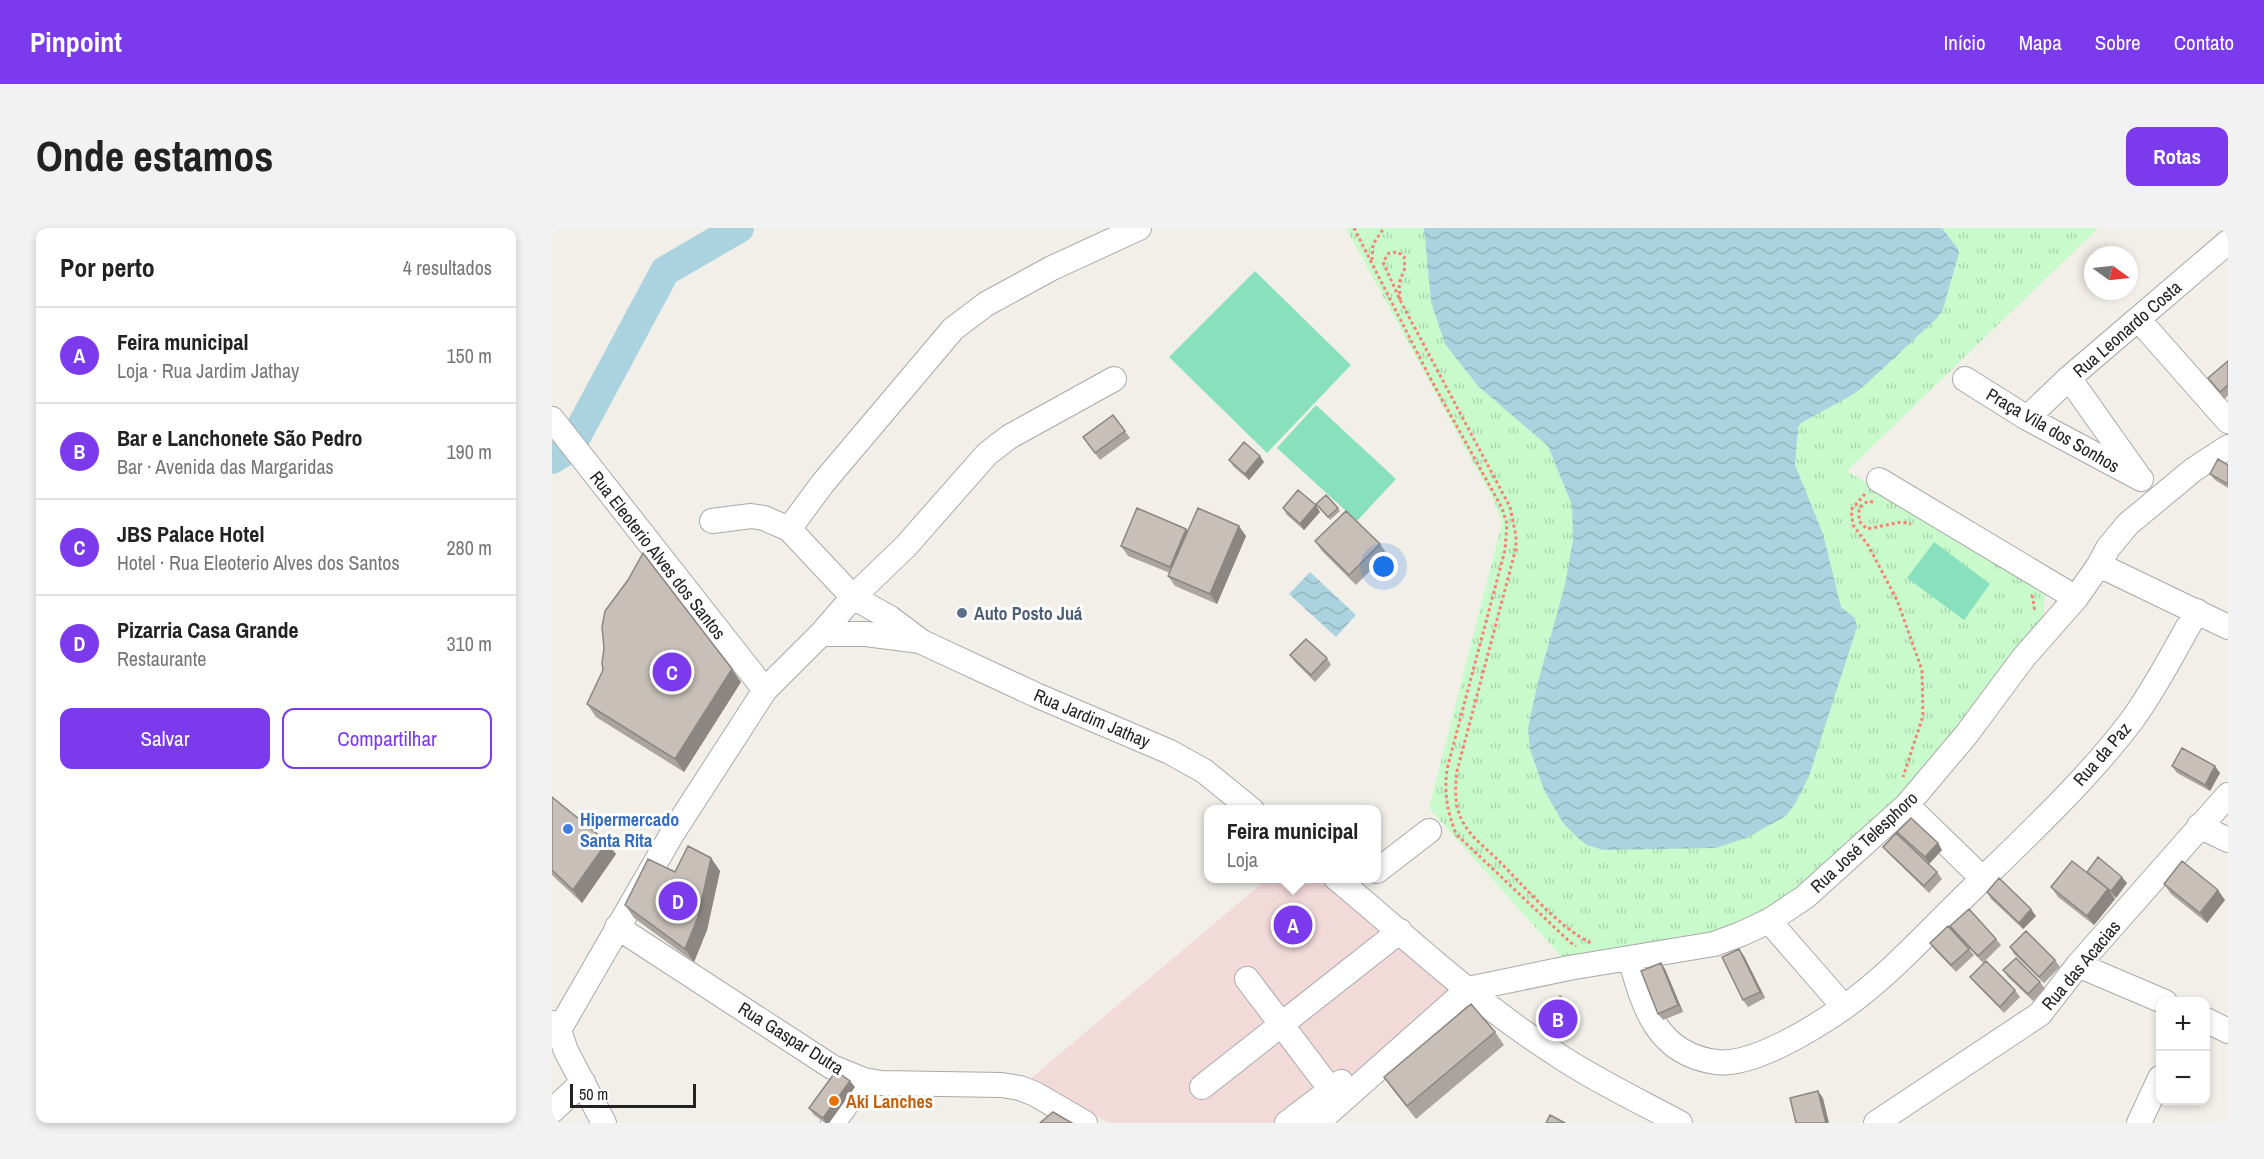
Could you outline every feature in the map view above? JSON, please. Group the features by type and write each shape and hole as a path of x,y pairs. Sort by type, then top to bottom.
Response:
{"street":[{"path":"712,521 751,516 764,518 789,529 823,483 953,329 986,304 1043,273 1139,228"},
{"name":"Rua Leonardo Costa","path":"2027,418 2069,378 2139,319 2224,254"},
{"path":"2139,319 2228,421"},
{"name":"Praça Vila dos Sonhos","path":"2069,378 2141,479 2159,498"},
{"name":"Praça Vila dos Sonhos","path":"1965,379 2027,418 2141,479"},
{"path":"604,1123 555,1027 672,834 765,690 821,634 853,597 906,546 987,454 1009,437 1114,380"},
{"name":"Rua Eleoterio Alves dos Santos","path":"557,425 765,690"},
{"name":"Rua José Telesphoro","path":"1462,984 1516,978 1714,944 1768,921 1805,897 1907,805 1966,735 2024,657 2076,598 2108,548 2128,524 2193,470 2228,447"},
{"path":"1877,491 2076,598"},
{"name":"Rua Jardim Jathay","path":"789,529 853,597 890,618 922,642 1170,752 1204,771 1246,805"},
{"path":"2099,565 2228,627"},
{"name":"Rua da Paz","path":"1630,958 1637,984 1654,1024 1668,1042 1685,1052 1715,1062 1734,1061 1762,1053 1800,1035 1844,1007 1909,950 2059,802 2131,721 2198,611"},
{"name":"Rua Jardim Jathay","path":"821,634 866,634 922,642"},
{"name":"Rua das Acacias","path":"1876,1123 2040,1014 2078,965 2228,795"},
{"path":"1907,805 1983,879"},
{"path":"2199,826 2228,840"},
{"path":"1381,868 1429,831"},
{"path":"1352,883 1400,931 1462,984 1551,1051 1599,1081 1680,1123"},
{"path":"1768,921 1844,1007"},
{"name":"Rua Gaspar Dutra","path":"617,927 832,1067 864,1080 881,1083 1002,1085 1020,1088 1085,1123"},
{"path":"1202,1087 1400,931"},
{"path":"2078,965 2156,998"},
{"path":"1247,979 1335,1096"},
{"path":"1287,1123 1335,1096 1462,984"},
{"path":"2210,1022 2228,1031"},
{"path":"833,1123 864,1080"},
{"path":"552,1112 583,1082"},
{"path":"2139,1123 2156,1087"},
{"path":"1317,1123 1335,1096"}],"path":[{"path":"1354,228 1429,376 1502,508 1507,524 1505,550 1447,769 1445,790 1448,812 1456,834 1571,944 1579,947"},
{"path":"1372,262 1373,244 1384,228"},
{"path":"1400,300 1399,283 1405,268 1404,257 1398,252 1389,253 1383,262 1400,300 1510,507 1516,536 1516,548 1457,771 1455,788 1457,807 1464,825 1484,846 1568,928 1593,943"},
{"path":"1877,491 1858,508 1859,521 1867,529 1901,522 1911,524"},
{"path":"1877,491 1851,510 1853,525 1868,545 1897,600 1922,670 1923,716 1905,767 1903,781 1910,773"},
{"path":"2031,592 2036,610 2032,618"}],"shaded area":[{"path":"1262,883 1325,883 1454,993 1310,1123 1109,1123 1030,1079"}],"green space":[{"path":"1346,228 2098,228 1847,471 2045,591 2043,623 1908,795 1798,897 1717,939 1567,963 1429,808 1502,523 1494,501"},
{"path":"1255,271 1351,365 1267,453 1169,357"},
{"path":"1316,405 1396,479 1357,521 1277,448"},
{"path":"1934,542 1990,584 1964,620 1907,578"}],"water":[{"path":"1424,228 1942,228 1958,249 1959,253 1943,309 1937,318 1864,386 1801,423 1798,428 1795,465 1823,534 1841,607 1855,618 1857,627 1809,776 1795,804 1786,816 1746,838 1716,848 1603,850 1587,845 1563,823 1544,790 1530,749 1528,728 1538,682 1565,585 1573,540 1572,505 1548,446 1478,386 1445,344 1431,302"},
{"path":"1310,572 1356,615 1336,637 1289,594"}],"building":[{"path":"2228,361 2228,385 2220,392 2208,378"},
{"path":"1113,415 1125,431 1095,453 1083,437"},
{"path":"1244,442 1260,456 1245,474 1229,460"},
{"path":"2218,459 2228,465 2228,484 2210,474"},
{"path":"1298,490 1316,505 1300,524 1283,508"},
{"path":"1326,495 1338,508 1328,517 1316,504"},
{"path":"1137,508 1186,529 1170,567 1121,546"},
{"path":"1198,508 1239,526 1210,594 1168,576"},
{"path":"1346,511 1380,544 1349,575 1315,541"},
{"path":"643,553 732,669 675,759 587,704 603,670 602,627 605,611 628,580"},
{"path":"1306,639 1327,658 1311,675 1290,655"},
{"path":"2182,748 2215,766 2205,785 2172,766"},
{"name":"Hipermercado Santa Rita","path":"552,797 607,842 573,890 552,870"},
{"path":"1911,818 1938,843 1925,857 1897,832"},
{"path":"1896,833 1937,872 1924,886 1883,847"},
{"path":"688,846 711,858 698,917 685,949 625,905 648,859 675,872"},
{"path":"2098,857 2122,877 2111,891 2087,872"},
{"path":"2072,861 2108,889 2087,916 2051,887"},
{"path":"2182,861 2218,890 2200,913 2164,884"},
{"path":"1999,878 2031,909 2019,923 1987,892"},
{"path":"1969,909 1996,939 1978,956 1950,926"},
{"path":"1948,926 1969,949 1951,965 1930,943"},
{"path":"2026,931 2055,960 2039,977 2010,947"},
{"path":"1739,949 1760,992 1743,1000 1722,957"},
{"path":"2016,958 2040,982 2028,994 2003,970"},
{"path":"1986,961 2015,990 2000,1007 1970,977"},
{"path":"1661,963 1678,1005 1658,1014 1641,971"},
{"path":"1560,996 1568,1003 1547,1028 1539,1021"},
{"path":"1471,1004 1495,1032 1407,1106 1384,1077"},
{"path":"836,1071 850,1081 823,1118 809,1108"},
{"path":"1818,1091 1826,1123 1796,1123 1790,1098"},
{"path":"1053,1112 1072,1123 1040,1123"},
{"path":"1550,1115 1565,1123 1546,1123"}],"waterway":[{"path":"552,459 570,448 665,271 739,228"}],"place":[{"name":"Auto Posto Juá","path":"962,613"},
{"name":"JBS Palace Hotel","path":"672,672"},
{"name":"Hipermercado Santa Rita","path":"568,829"},
{"name":"Pizarria Casa Grande","path":"678,901"},
{"name":"Feira municipal","path":"1293,925"},
{"name":"Bar e Lanchonete São Pedro","path":"1558,1019"},
{"name":"Aki Lanches","path":"834,1101"}]}
